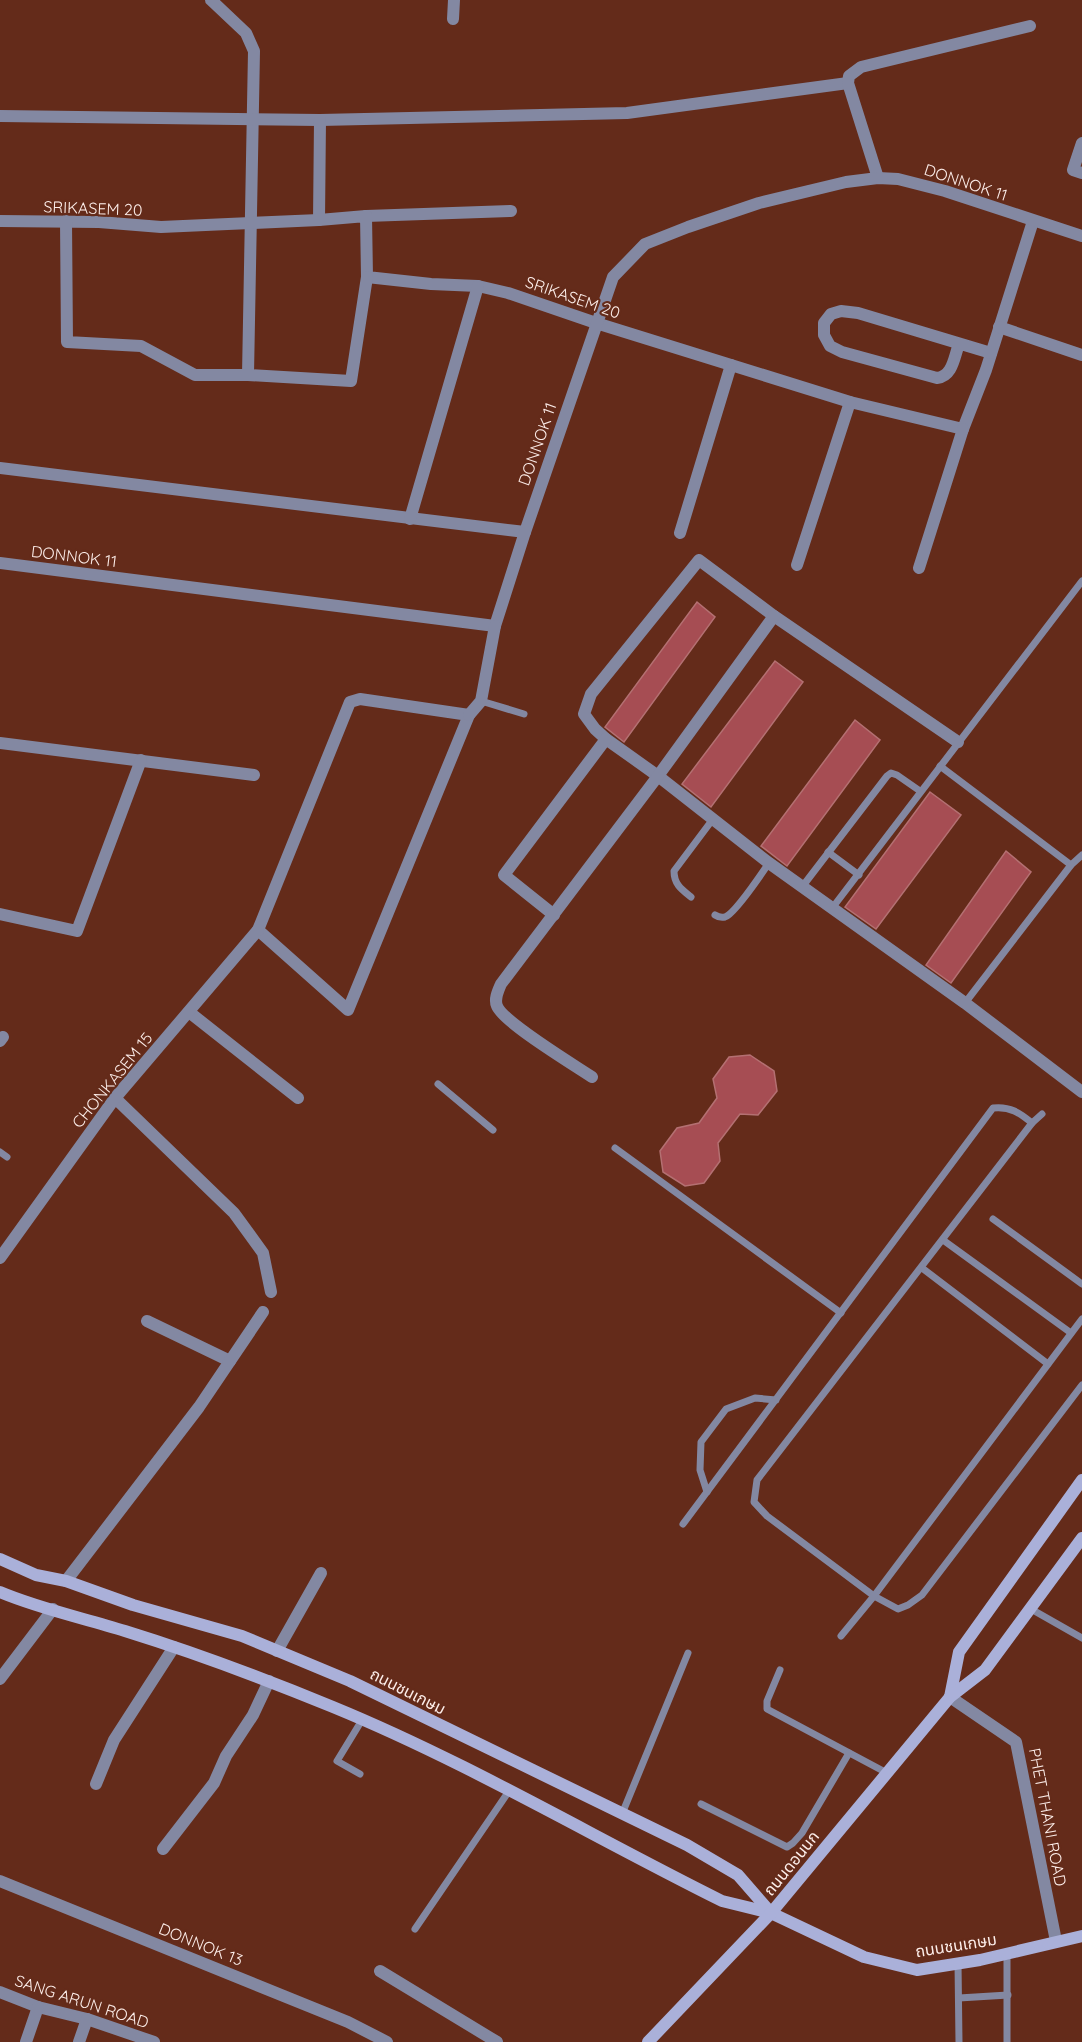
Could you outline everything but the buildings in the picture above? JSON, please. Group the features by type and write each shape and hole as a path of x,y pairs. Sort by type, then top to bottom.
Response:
{"main road":[{"name":"ถนนดอนนก","path":"950,1697 959,1652 1082,1480"},
{"name":"ถนนดอนนก","path":"648,2042 771,1913 950,1697 986,1670 1082,1538"},
{"name":"ถนนชนเกษม","path":"0,1559 36,1575 66,1581 134,1605 242,1636 350,1681 687,1845 738,1875 771,1913"},
{"name":"ถนนชนเกษม","path":"0,1592 24,1602 229,1665 362,1720 422,1746 722,1901 771,1913 864,1957 917,1970 1082,1936"}],"street":[{"path":"211,0 246,33 254,51 248,375"},
{"path":"453,19 454,0"},
{"path":"878,178 848,83 849,76 861,67 1030,26"},
{"path":"0,117 320,120 627,113 848,83"},
{"path":"320,120 320,220"},
{"path":"1082,144 1073,170 1082,173"},
{"name":"DONNOK 11","path":"0,563 495,626 613,277 645,244 759,203 846,182 878,178 898,178 945,190 1082,236"},
{"name":"SRIKASEM 20","path":"0,221 37,223 66,221 160,227 511,211"},
{"path":"66,221 67,342 141,346 195,375 248,375 351,381 367,277 366,216"},
{"path":"919,568 1033,221"},
{"name":"SRIKASEM 20","path":"367,277 431,284 478,285 508,292 596,323 850,402 963,429"},
{"path":"410,519 478,285"},
{"path":"959,344 951,369 945,376 937,378 842,352 830,346 824,335 824,323 831,314 841,311 858,313 991,353"},
{"path":"999,327 1082,355"},
{"path":"680,534 731,366"},
{"path":"797,565 850,402"},
{"path":"0,468 525,532"},
{"path":"958,742 774,616 699,560 591,694 584,714 606,739 658,776 769,863 965,1003 1082,1092"},
{"path":"592,1077 512,1023 497,1008 495,1000 501,984 658,776 774,616"},
{"path":"258,930 348,1010 468,715 481,701 495,626"},
{"name":"CHONKASEM 15","path":"0,1258 115,1098 258,930 350,702 360,699 468,715"},
{"path":"554,915 504,875 606,739"},
{"path":"0,743 254,775"},
{"path":"0,914 77,930 141,760"},
{"path":"189,1012 298,1098"},
{"path":"115,1098 234,1213 263,1253 271,1292"},
{"path":"66,1581 199,1407 263,1312"},
{"path":"147,1321 230,1361"},
{"path":"277,1651 321,1573"},
{"path":"0,1678 52,1609"},
{"path":"96,1784 114,1740 174,1647"},
{"path":"163,1849 214,1782 226,1756 253,1715 268,1682"},
{"name":"PHET THANI ROAD","path":"950,1697 1016,1742 1056,1941"},
{"name":"DONNOK 13","path":"0,1881 348,2022 387,2042"},
{"path":"380,1971 497,2042"},
{"name":"SANG ARUN ROAD","path":"0,1992 38,2007 87,2019 148,2041"},
{"path":"26,2042 38,2007"},
{"path":"80,2042 87,2019"}],"lane":[{"path":"833,907 1082,581"},
{"path":"481,701 524,714"},
{"path":"940,766 1071,865"},
{"path":"802,887 887,776 891,773 897,775 920,791"},
{"path":"691,897 674,880 674,871 713,819"},
{"path":"828,852 859,875"},
{"path":"965,1003 1071,865 1082,855"},
{"path":"715,915 721,918 726,917 769,863"},
{"path":"438,1084 493,1130"},
{"path":"683,1524 993,1108 1016,1110 1032,1123"},
{"path":"1042,1114 1032,1123 757,1480 754,1502 767,1516 873,1596 898,1609 922,1595 1082,1385"},
{"path":"615,1148 842,1313"},
{"path":"0,1152 7,1157"},
{"path":"993,1219 1082,1284"},
{"path":"943,1240 1071,1333"},
{"path":"922,1268 1048,1364"},
{"path":"841,1635 1082,1319"},
{"path":"707,1492 700,1470 702,1442 726,1409 756,1398 776,1400"},
{"path":"1030,1608 1082,1638"},
{"path":"622,1814 688,1653"},
{"path":"780,1670 767,1701 767,1709 887,1773"},
{"path":"360,1774 337,1761 362,1720"},
{"path":"701,1804 787,1846 793,1844 802,1833 849,1753"},
{"path":"415,1929 509,1791"},
{"path":"1007,1953 1007,2042"},
{"path":"958,1963 959,2042"},
{"path":"958,1998 1008,1995"}]}
